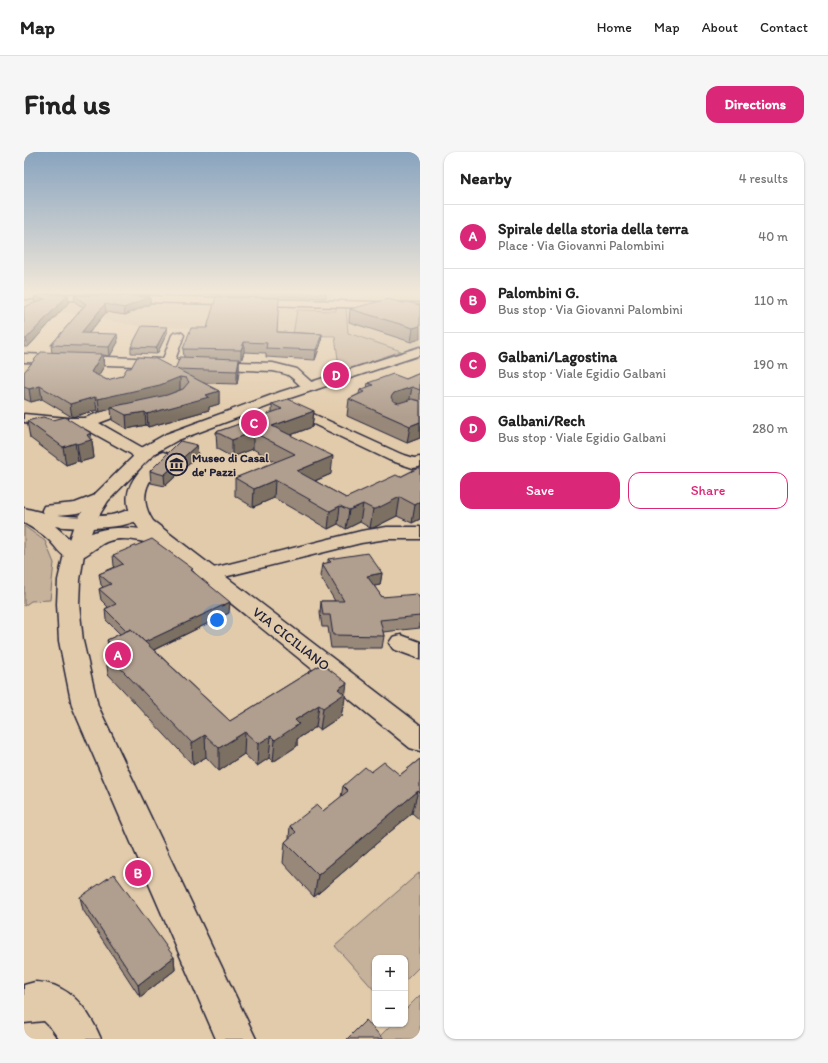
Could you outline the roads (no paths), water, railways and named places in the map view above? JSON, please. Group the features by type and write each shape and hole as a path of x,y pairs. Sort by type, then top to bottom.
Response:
{"street":[{"path":"168,363 178,334"},
{"path":"236,1039 85,706 72,651 68,614 69,580 74,554 85,522 101,498 154,446 176,436 310,387 420,351"},
{"path":"24,358 277,367 295,374 310,387"},
{"path":"25,512 46,519 85,522 123,519 138,513 136,494 140,480 148,470 168,453 197,439 287,406 380,378 420,364"},
{"path":"24,418 68,423 87,423 122,410 153,405"},
{"path":"287,406 391,455 417,462"},
{"path":"87,423 137,451 142,457"},
{"path":"25,512 65,510 84,506 101,498"},
{"path":"101,498 97,514 100,517 111,520"},
{"path":"25,512 55,535 74,554"},
{"name":"VIA CICILIANO","path":"138,513 146,525 162,539 420,740"},
{"path":"208,575 361,537 420,532"},
{"path":"74,554 89,542 118,533 137,533 162,539"},
{"path":"24,1004 43,1000 56,1005 65,1014 81,1039"}],"place":[{"name":"Galbani/Rech","path":"336,375"},
{"name":"Galbani/Lagostina","path":"254,423"},
{"name":"Museo di Casal de' Pazzi","path":"177,465"},
{"name":"Spirale della storia della terra","path":"118,655"},
{"name":"Palombini G.","path":"138,873"}]}
